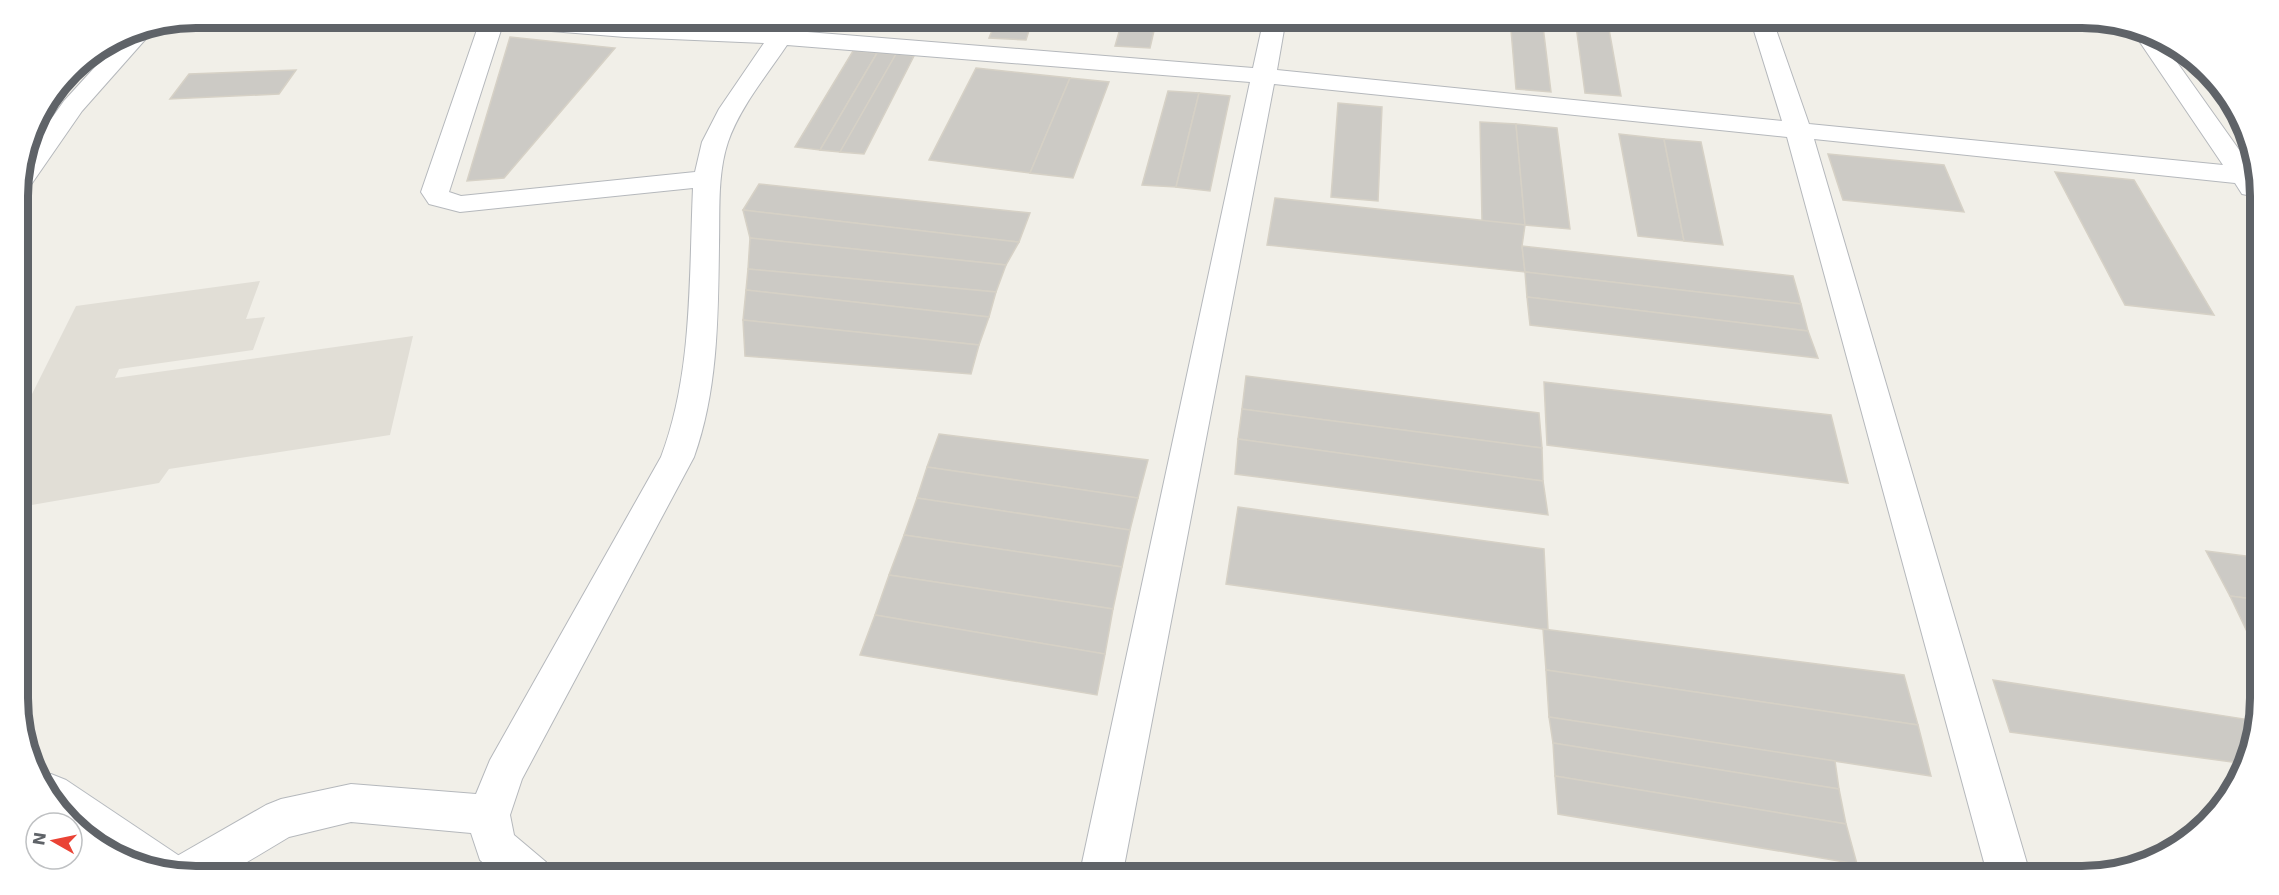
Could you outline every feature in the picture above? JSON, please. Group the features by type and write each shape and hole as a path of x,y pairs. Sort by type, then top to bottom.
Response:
{"street":[{"path":"490,29 435,192 439,198 460,204 707,179"},
{"path":"613,29 679,29"},
{"path":"518,866 495,846 489,815 504,773 677,457 688,428 703,309 707,179 715,142 732,109 785,29"},
{"path":"806,29 2249,176"},
{"path":"1102,866 1273,29"},
{"path":"1765,29 1798,130 2007,866"},
{"path":"32,165 73,106 131,42"},
{"path":"2153,44 2248,171"},
{"path":"65,803 148,860"},
{"path":"200,866 281,819 351,803 489,815"}],"shaded area":[{"path":"260,281 246,319 265,317 253,350 119,369 115,378 413,336 390,435 169,469 159,483 28,506 29,401 76,306"}],"building":[{"path":"993,29 1030,29 1026,40 989,38"},
{"path":"1120,29 1154,29 1150,48 1115,46"},
{"path":"1511,29 1543,29 1551,92 1516,89"},
{"path":"1576,29 1609,29 1621,96 1585,93"},
{"path":"510,37 615,48 504,178 467,181"},
{"path":"853,51 877,53 820,150 795,147"},
{"path":"877,53 896,54 840,152 820,150"},
{"path":"896,54 914,56 864,154 840,152"},
{"path":"976,68 1070,78 1030,173 929,160"},
{"path":"296,70 279,94 170,99 189,74"},
{"path":"1070,78 1109,82 1073,178 1030,173"},
{"path":"1168,91 1199,93 1176,187 1142,185"},
{"path":"1199,93 1230,96 1210,191 1176,187"},
{"path":"1338,103 1382,107 1378,201 1331,197"},
{"path":"1480,122 1516,124 1525,225 1482,221"},
{"path":"1516,124 1557,128 1570,229 1525,225"},
{"path":"1619,134 1664,139 1684,241 1638,236"},
{"path":"1664,139 1701,142 1723,245 1684,241"},
{"path":"1828,154 1944,165 1964,212 1843,200"},
{"path":"2055,172 2134,180 2214,315 2125,305"},
{"path":"759,184 1030,213 1019,242 743,210"},
{"path":"1275,198 1525,225 1522,246 1525,272 1267,245"},
{"path":"743,210 1019,242 1006,265 750,238"},
{"path":"750,238 1006,265 996,292 748,269"},
{"path":"1522,246 1793,276 1801,304 1525,272"},
{"path":"748,269 996,292 989,317 746,290"},
{"path":"1525,272 1801,304 1808,331 1527,297"},
{"path":"746,290 989,317 979,345 743,320"},
{"path":"1527,297 1808,331 1818,358 1530,325"},
{"path":"743,320 979,345 971,374 745,356"},
{"path":"1246,376 1539,413 1542,448 1242,409"},
{"path":"1544,382 1831,415 1848,483 1547,445"},
{"path":"1242,409 1542,448 1543,481 1238,439"},
{"path":"939,434 1148,460 1138,498 927,467"},
{"path":"1238,439 1543,481 1548,515 1235,474"},
{"path":"927,467 1138,498 1130,530 917,498"},
{"path":"917,498 1130,530 1122,567 904,535"},
{"path":"1238,507 1544,549 1548,630 1226,584"},
{"path":"904,535 1122,567 1113,609 889,575"},
{"path":"2206,551 2250,557 2250,599 2230,596"},
{"path":"889,575 1113,609 1105,654 875,615"},
{"path":"2230,596 2250,599 2250,638"},
{"path":"875,615 1105,654 1097,695 860,655"},
{"path":"1543,629 1904,675 1918,725 1546,670"},
{"path":"1546,670 1918,725 1931,776 1549,717"},
{"path":"1993,680 2249,720 2238,763 2010,732"},
{"path":"1549,717 1835,761 1839,789 1553,743"},
{"path":"1553,743 1839,789 1846,824 1555,776"},
{"path":"1555,776 1846,824 1857,864 1558,814"}]}
